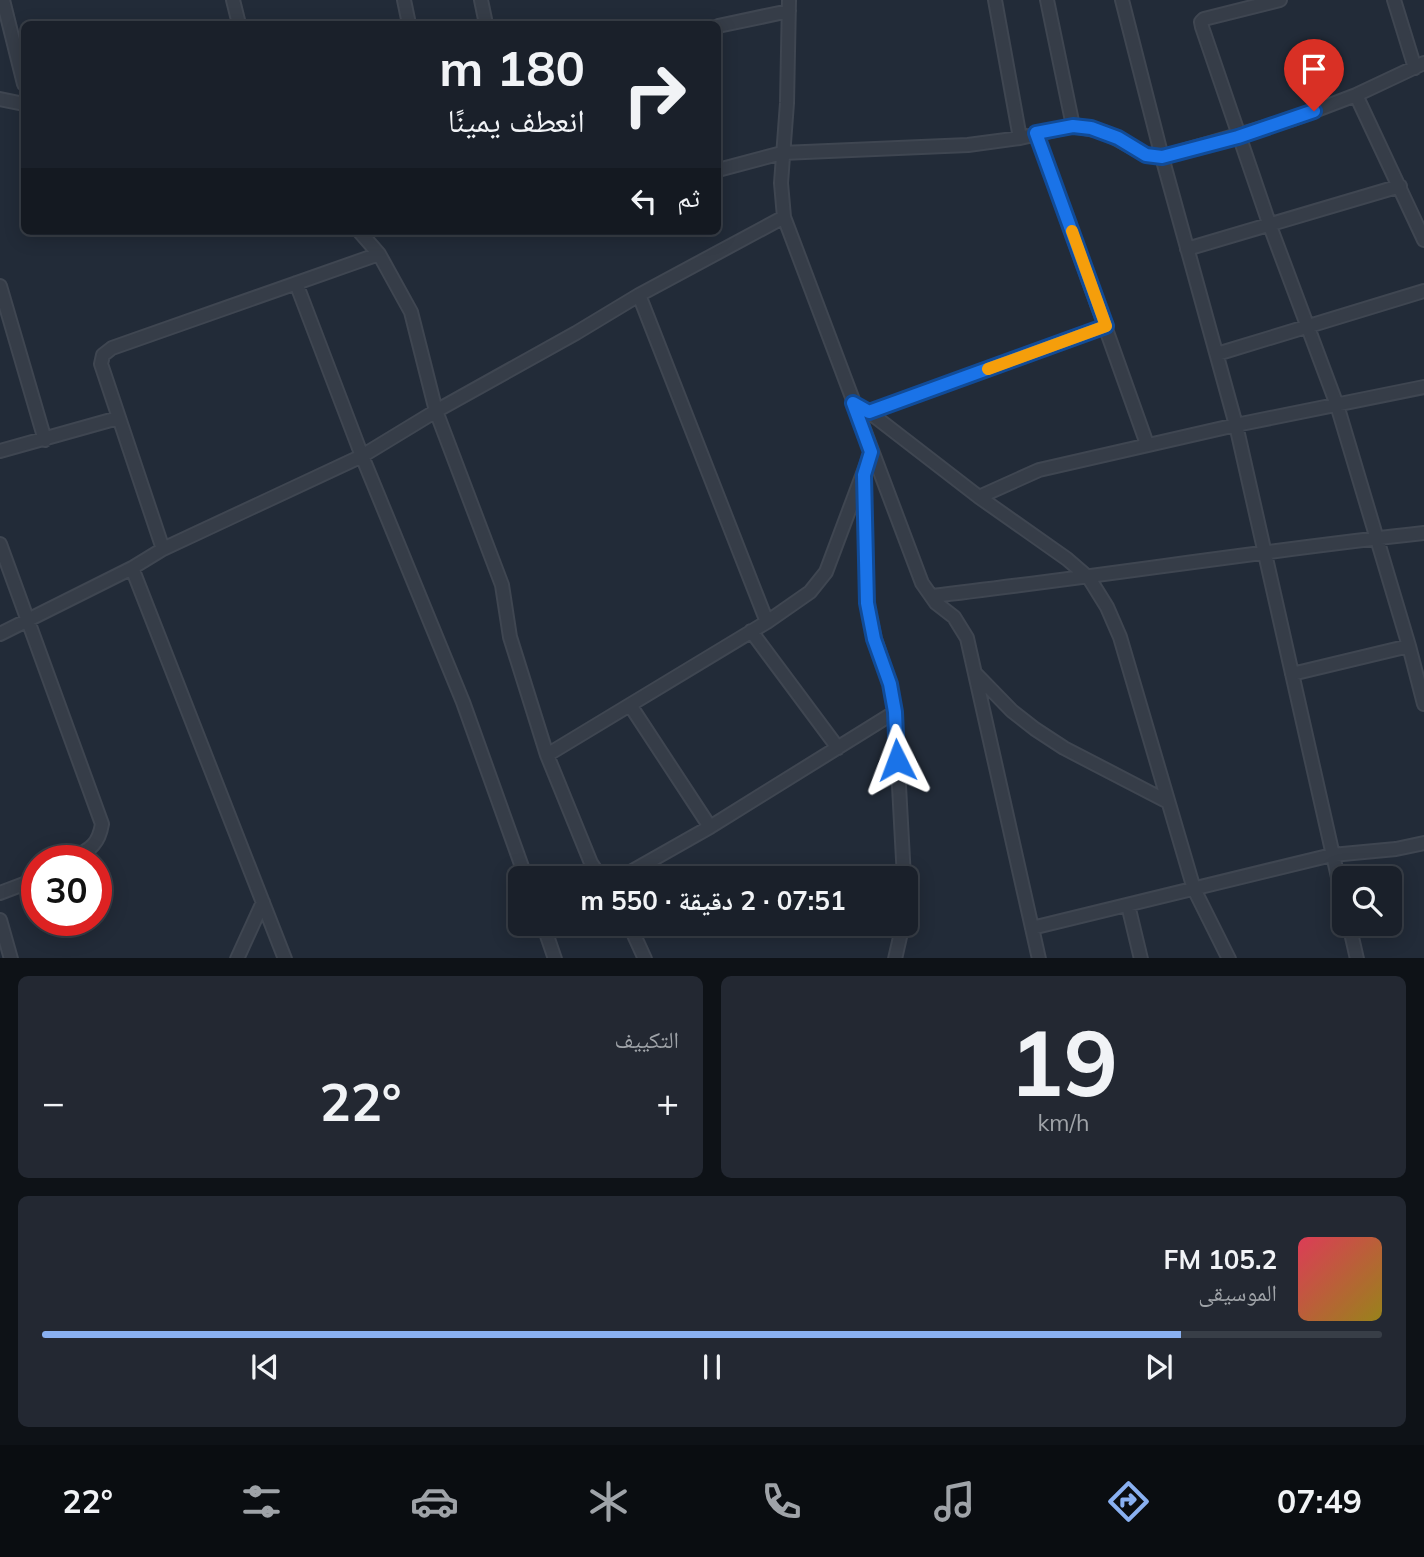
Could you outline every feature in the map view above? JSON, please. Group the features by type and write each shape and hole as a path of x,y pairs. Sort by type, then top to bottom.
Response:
{"street":[{"path":"3,0 21,72"},
{"path":"233,0 238,21"},
{"path":"404,0 408,21"},
{"path":"481,0 485,21"},
{"path":"995,0 1020,138"},
{"path":"1047,0 1073,126"},
{"path":"1122,0 1236,425 1335,866"},
{"path":"1280,0 1201,22 1238,137 1337,405 1424,704"},
{"path":"721,169 782,153 968,145 1020,138 1073,126 1104,132 1146,155 1162,157 1293,120 1419,66 1394,0"},
{"path":"721,25 789,6 781,183 784,217 922,583 954,617 967,638 1039,958"},
{"path":"1356,95 1424,240"},
{"path":"0,99 21,103"},
{"path":"1036,133 1146,444"},
{"path":"1187,249 1400,186"},
{"path":"0,634 132,568 163,549 362,456 639,295 784,217"},
{"path":"362,235 379,254 411,312 436,411 502,585 510,637 547,755 593,866"},
{"path":"163,549 101,364 103,355 112,348 379,254"},
{"path":"296,283 362,456 463,702 522,866"},
{"path":"0,286 5,319 45,440"},
{"path":"1217,354 1424,291"},
{"path":"639,295 767,622"},
{"path":"869,412 1106,326"},
{"path":"979,497 1039,470 1146,444 1424,387"},
{"path":"853,403 869,412 1089,578 1107,607 1120,637 1194,889 1229,958"},
{"path":"0,452 118,418"},
{"path":"547,755 767,622 810,592 826,572 871,452"},
{"path":"864,475 867,603 874,639 890,684 895,712 903,866"},
{"path":"932,596 1424,533"},
{"path":"0,544 102,824 100,839 94,845"},
{"path":"132,568 285,958"},
{"path":"751,631 838,748"},
{"path":"1292,674 1409,646"},
{"path":"974,673 1012,711 1063,748 1168,802"},
{"path":"630,705 710,827"},
{"path":"641,866 710,827 895,712"},
{"path":"1032,928 1332,855 1396,849 1424,843"},
{"path":"0,893 21,885"},
{"path":"237,958 263,902"},
{"path":"1128,905 1141,958"},
{"path":"0,920 11,958"},
{"path":"547,936 555,958"},
{"path":"635,936 645,958"},
{"path":"895,958 900,936"},
{"path":"1352,936 1357,958"}],"slow traffic":[{"path":"988,369 1106,326 1072,231"}],"route":[{"path":"897,760 895,712 890,684 874,639 867,603 864,475 871,452 853,403 869,412 1106,326 1036,133 1073,126 1091,128 1118,138 1146,155 1162,157 1238,137 1314,111"}]}
